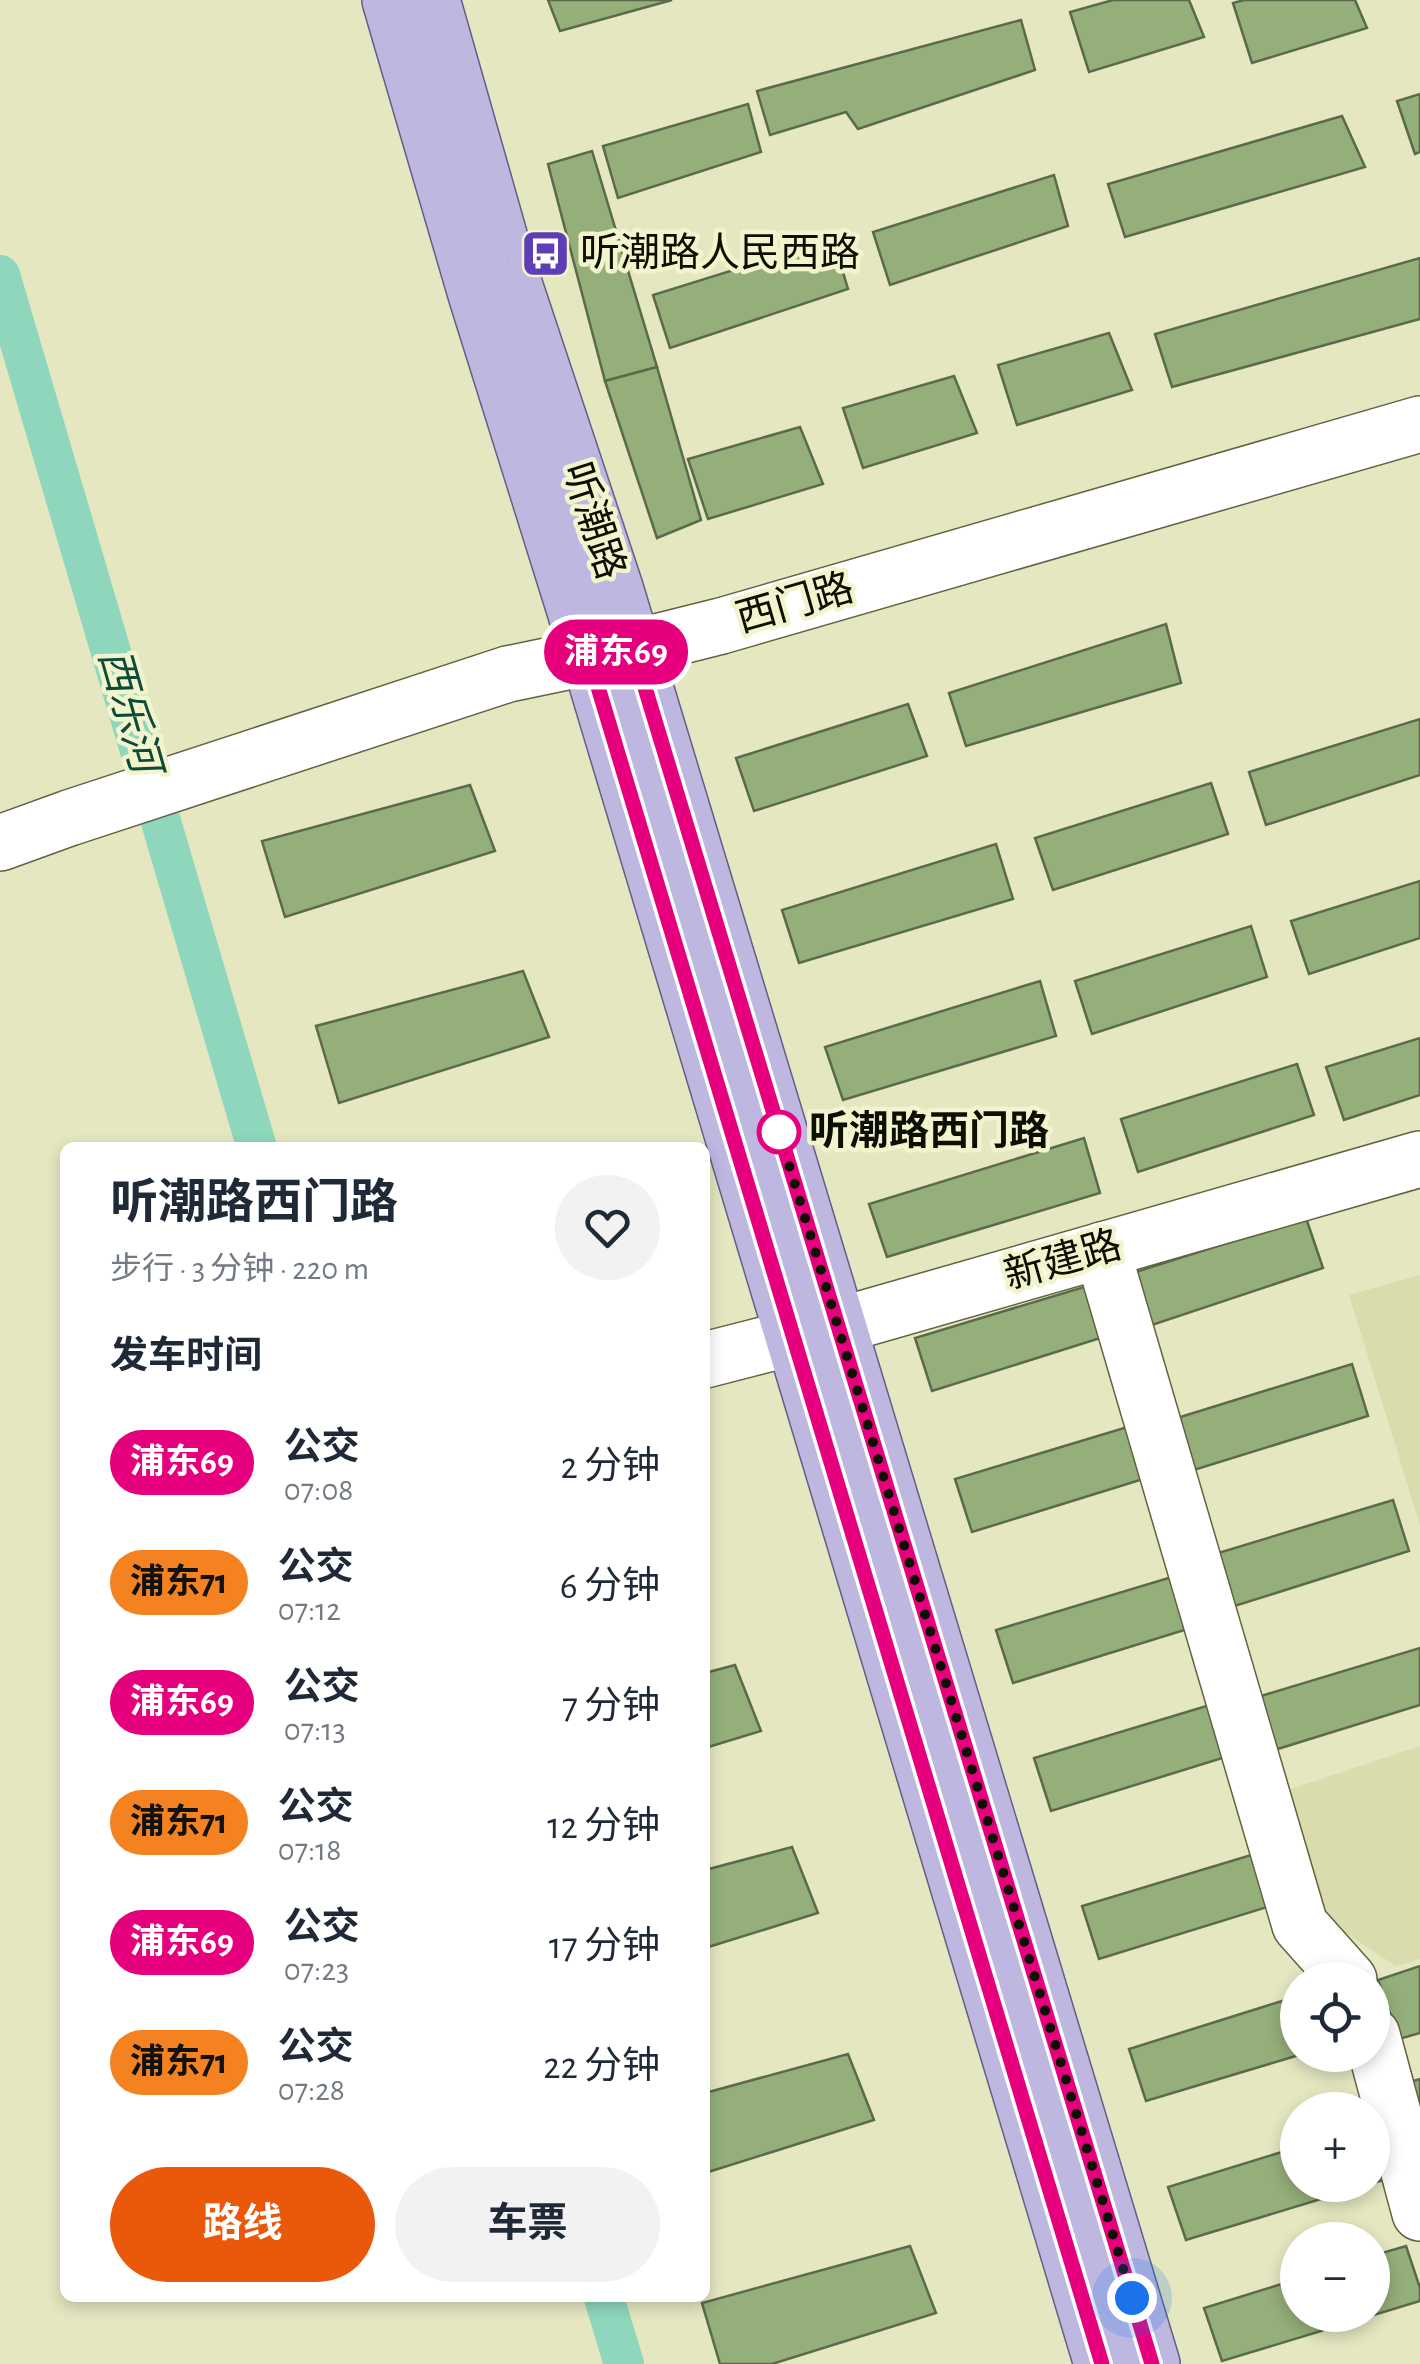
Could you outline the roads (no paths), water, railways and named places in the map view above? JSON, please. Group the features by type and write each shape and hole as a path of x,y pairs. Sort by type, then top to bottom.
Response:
{"main road":[{"name":"听潮路","path":"390,0 476,294 611,653 815,1331 1102,2364"},
{"name":"听潮路","path":"432,0 506,260 616,588 611,653"},
{"name":"听潮路","path":"815,1331 1152,2364"}],"street":[{"name":"西门路","path":"0,843 508,674 740,620 1420,424"},
{"name":"新建路","path":"710,1359 1420,1159"},
{"path":"1102,1250 1300,1926 1333,1962"},
{"path":"1382,2072 1420,2213"}],"waterway":[{"name":"西乐河","path":"0,275 255,1142"},
{"name":"西乐河","path":"605,2302 624,2364"}],"place":[{"name":"听潮路人民西路","path":"545,254"},
{"name":"听潮路西门路","path":"779,1132"}]}
